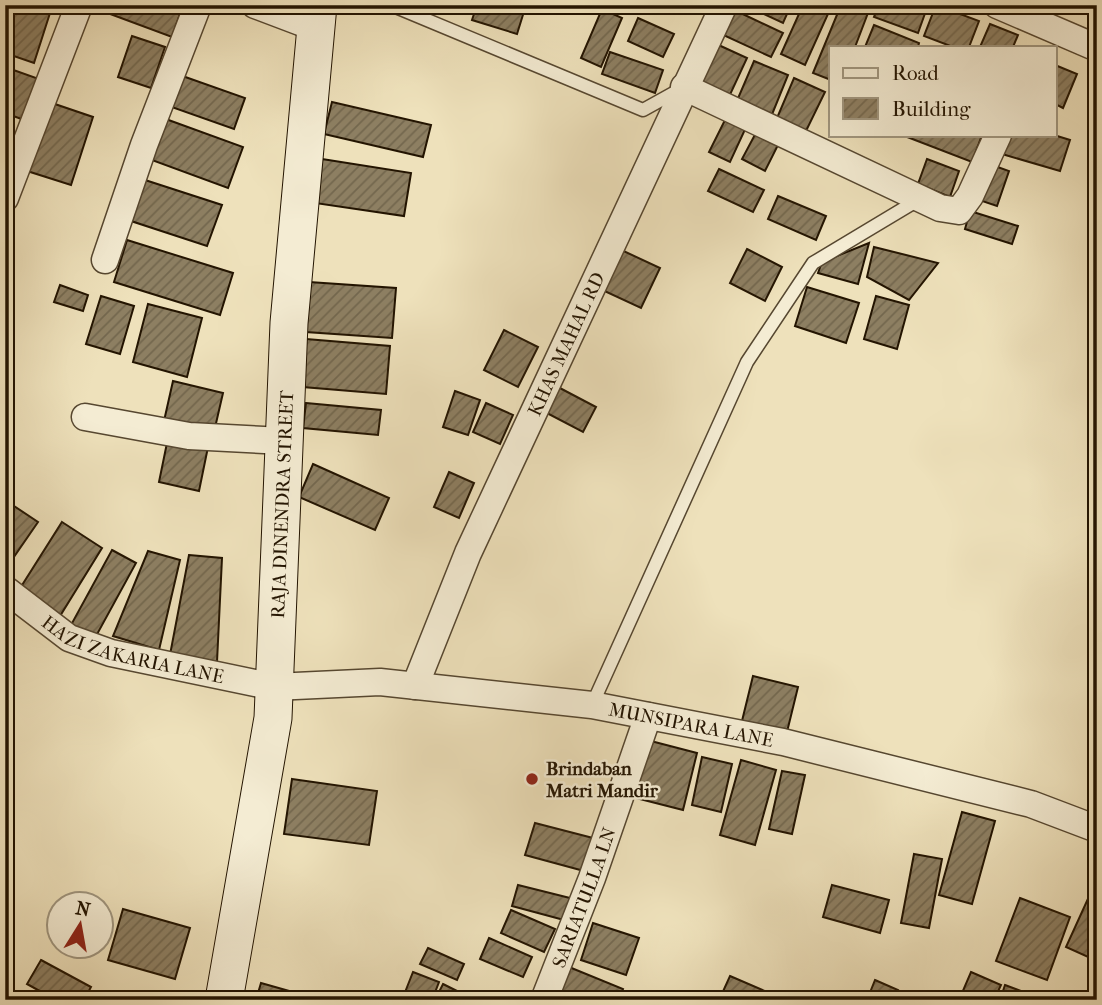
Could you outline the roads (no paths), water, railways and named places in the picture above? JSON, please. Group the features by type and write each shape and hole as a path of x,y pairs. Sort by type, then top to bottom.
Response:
{"main road":[{"name":"RAJA DINENDRA STREET","path":"224,1000 272,718 289,323 317,16"}],"street":[{"path":"5,198 79,5"},
{"path":"105,260 144,145 198,5"},
{"path":"255,5 317,16"},
{"name":"KHAS MAHAL RD","path":"415,685 468,553 724,5"},
{"path":"997,5 1042,36 1097,48"},
{"path":"684,87 919,200 940,208 959,211 970,196 998,136"},
{"path":"85,417 189,436 284,441"},
{"name":"HAZI ZAKARIA LANE","path":"5,589 69,638 111,653 274,687"},
{"name":"MUNSIPARA LANE","path":"274,687 380,682 592,705 783,742 1005,797 1097,829"},
{"name":"SARIATULLA LN","path":"544,1000 592,878 648,716"}],"lane":[{"path":"391,5 643,110 684,87"},
{"path":"592,705 643,587 747,362 813,263 919,200"}],"place":[{"name":"Brindaban Matri Mandir","path":"532,779"}]}
